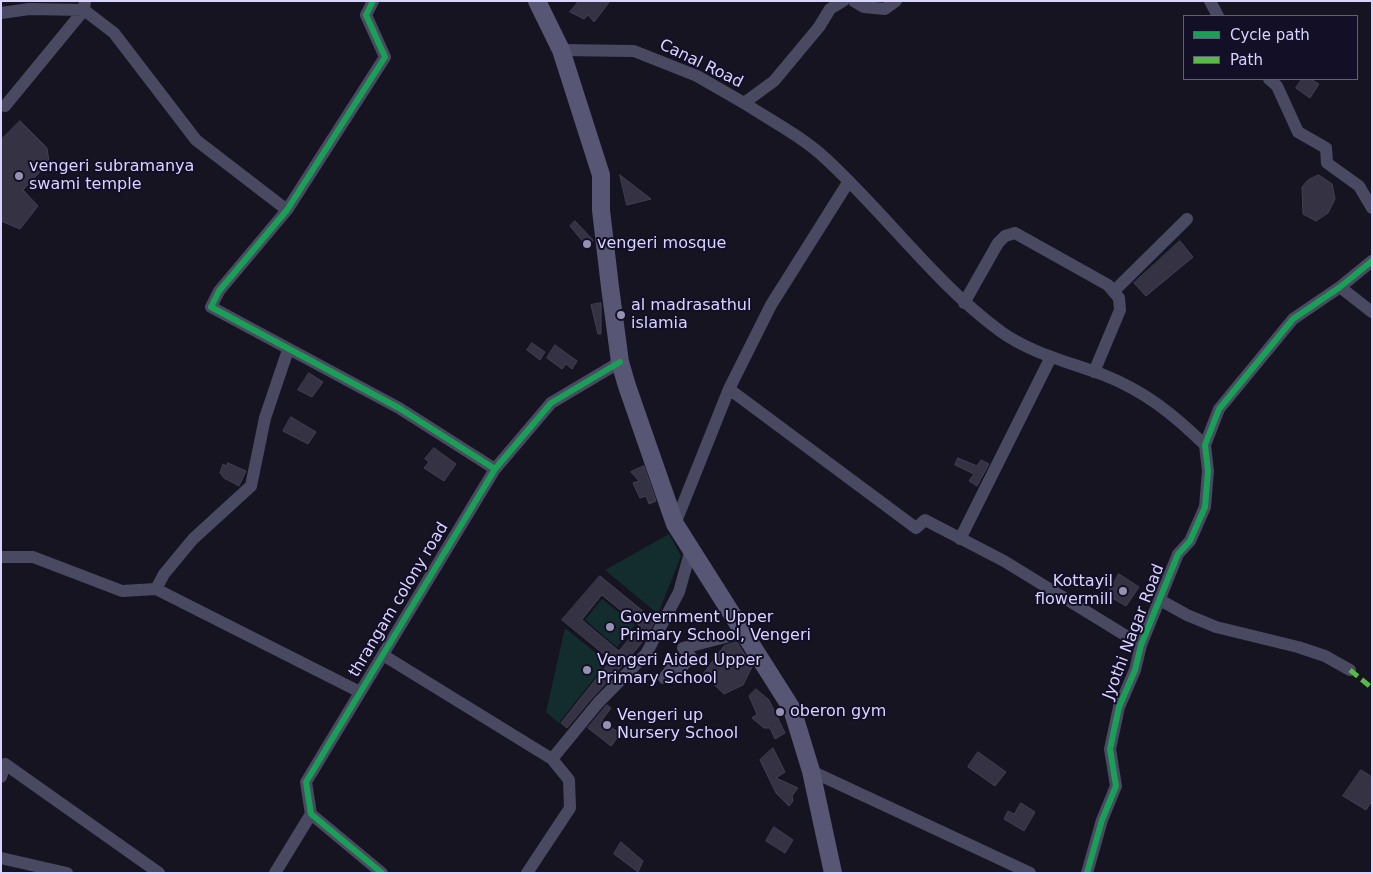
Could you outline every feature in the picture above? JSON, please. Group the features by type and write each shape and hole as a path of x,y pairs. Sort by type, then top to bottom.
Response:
{"main road":[{"path":"537,1 561,50 601,175 601,210 620,362 675,524 745,632 792,710 811,771 833,873"}],"street":[{"path":"372,1 366,15 385,57 287,210 219,291 211,307 399,408 495,469"},
{"name":"Canal Road","path":"561,50 634,51 697,76 744,103 774,81 819,27 830,10 843,1"},
{"path":"854,1 864,7 885,9 896,1"},
{"path":"1210,1 1217,15"},
{"path":"1,13 29,9 84,6 114,33 196,140 287,210"},
{"path":"5,106 84,6"},
{"path":"1270,80 1277,86 1298,132 1326,148 1327,163 1359,186 1372,208"},
{"path":"744,103 823,156 964,303 1002,332 1051,357 1094,372 1149,397 1175,416 1205,446"},
{"path":"675,524 729,390 771,305 849,181"},
{"path":"1114,291 1187,219"},
{"path":"964,303 998,243 1005,236 1015,233 1108,285 1119,298 1120,310 1094,372"},
{"name":"Jyothi Nagar Road","path":"1087,873 1102,820 1116,786 1110,749 1119,707 1135,670 1141,645 1178,554 1190,540 1205,507 1208,471 1205,446 1219,409 1293,319 1340,287 1372,261"},
{"path":"1340,287 1372,312"},
{"path":"156,589 164,574 193,539 251,486 265,418 288,350"},
{"path":"960,539 1051,357"},
{"name":"thrangam colony road","path":"311,814 306,782 495,469 551,403 620,362"},
{"path":"729,390 916,528 925,520 1004,562 1141,645"},
{"path":"552,759 598,703 646,654 679,592 691,549"},
{"path":"1,557 33,557 122,591 156,589 360,692"},
{"path":"1160,600 1216,627 1298,647 1325,656 1350,670"},
{"path":"664,678 675,664 680,669 691,657 683,648 745,632"},
{"path":"383,655 552,759 569,780 570,808 527,873"},
{"path":"1,777 5,764 159,873"},
{"path":"811,771 1030,873"},
{"path":"274,873 311,814 382,873"},
{"path":"264,873 289,849"},
{"path":"1,858 67,873"}],"green space":[{"path":"669,534 681,556 658,614 605,570"},
{"path":"602,599 635,625 617,647 585,620"},
{"path":"565,628 607,662 559,723 546,712"}],"building":[{"path":"579,1 610,1 594,22 588,15 584,19 570,12"},
{"path":"1301,80 1312,80 1319,84 1310,98 1296,88"},
{"name":"vengeri subramanya swami temple","path":"20,121 47,148 49,162 23,190 38,206 20,229 1,221 1,140"},
{"path":"620,175 651,199 627,205"},
{"path":"1319,175 1332,184 1335,199 1328,213 1316,221 1303,214 1302,187 1308,180"},
{"path":"575,221 593,240 588,248 570,226"},
{"path":"1180,241 1193,257 1146,296 1134,283"},
{"path":"601,303 601,334 598,334 591,305"},
{"path":"532,343 545,352 540,360 527,350"},
{"path":"555,345 577,361 572,369 566,364 562,369 547,358"},
{"path":"309,373 323,382 312,397 298,390"},
{"path":"291,417 316,432 308,444 283,431"},
{"path":"434,448 456,464 444,481 424,468 429,462 425,459"},
{"path":"958,458 977,466 981,460 989,464 977,486 969,481 974,474 955,465"},
{"path":"228,463 246,471 239,486 224,478 220,473 223,464 227,466"},
{"path":"644,466 656,501 649,504 646,496 640,498 633,483 639,481 631,472"},
{"name":"Kottayil flowermill","path":"1119,574 1139,587 1126,606 1107,595"},
{"path":"600,576 655,621 645,639 567,728 561,723 611,660 562,620","holes":["602,595 640,626 619,651 582,620"]},
{"path":"737,642 752,667 743,685 724,694 703,674 724,646"},
{"path":"756,689 769,700 785,733 775,739 770,728 764,728 752,718 757,714 749,696"},
{"path":"607,705 611,708 602,720 620,734 611,746 588,728"},
{"path":"773,748 785,772 776,778 798,788 792,796 793,801 789,806 776,793 760,760"},
{"path":"978,752 1006,772 995,786 968,767"},
{"path":"1361,770 1372,777 1372,801 1366,810 1343,796"},
{"path":"1021,803 1035,812 1024,831 1004,819 1008,811 1014,814"},
{"path":"774,827 793,840 785,853 766,841"},
{"path":"621,842 643,861 638,872 614,854"}],"marked path":[{"path":"1350,670 1372,688"}],"cycle path":[{"path":"373,1 366,15 385,57 287,210 219,291 211,307 399,408 495,469"},
{"path":"1087,873 1102,820 1116,786 1110,749 1119,707 1135,670 1141,645 1178,554 1190,541 1205,507 1208,471 1205,445 1219,409 1293,319 1340,287 1372,261"},
{"path":"382,873 311,814 306,782 495,469 551,403 620,362"}],"place":[{"name":"vengeri subramanya swami temple","path":"19,176"},
{"name":"vengeri mosque","path":"587,244"},
{"name":"al madrasathul islamia","path":"621,315"},
{"name":"Kottayil flowermill","path":"1123,591"},
{"name":"Government Upper Primary School, Vengeri","path":"610,627"},
{"name":"Vengeri Aided Upper Primary School","path":"587,670"},
{"name":"oberon gym","path":"780,712"},
{"name":"Vengeri up Nursery School","path":"607,725"}]}
